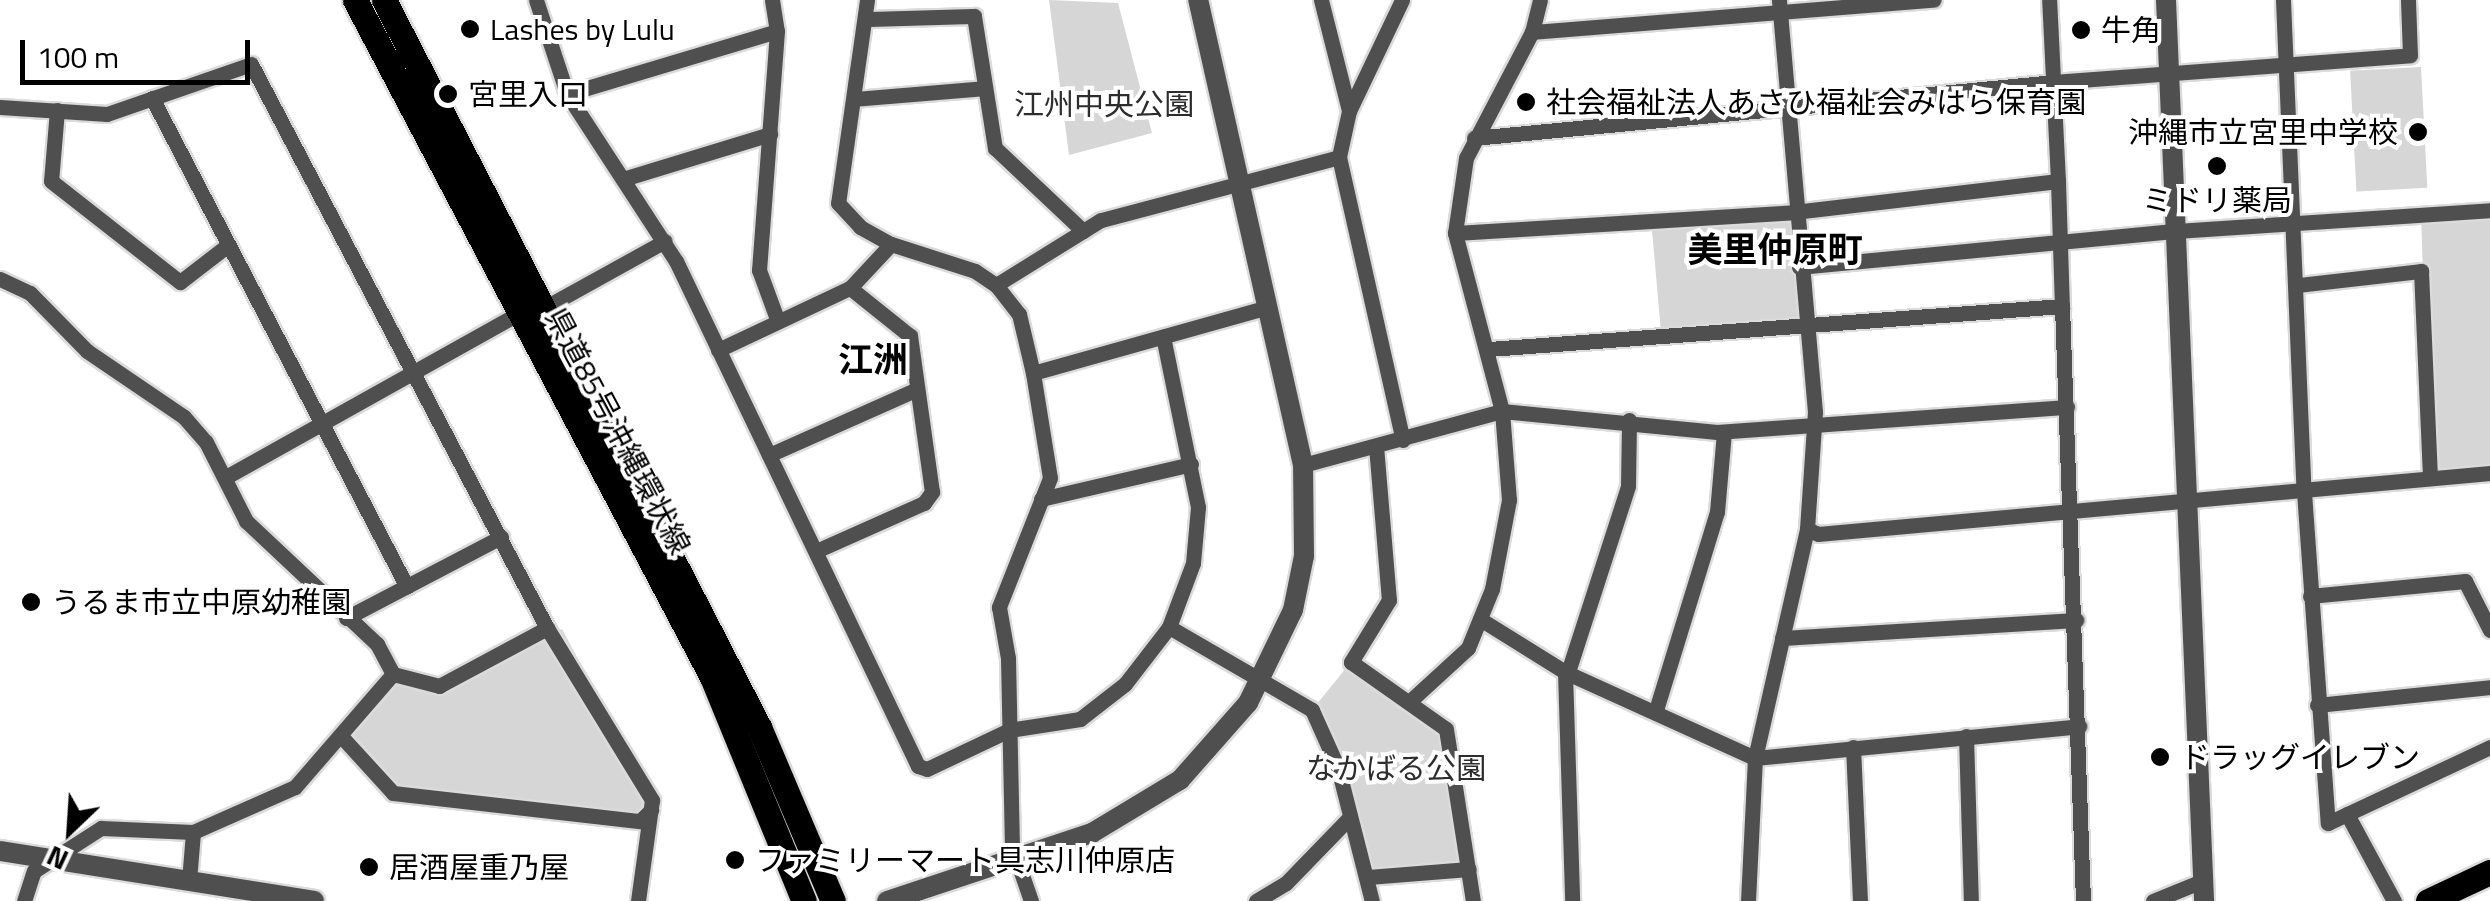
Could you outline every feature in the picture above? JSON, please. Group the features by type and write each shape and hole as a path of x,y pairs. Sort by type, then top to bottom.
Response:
{"main road":[{"name":"県道85号沖縄環状線","path":"355,0 532,310 759,727 832,901"},
{"name":"県道85号沖縄環状線","path":"384,0 712,677 804,901"},
{"path":"2428,901 2490,872"}],"street":[{"path":"536,0 567,94 665,241 918,766 927,769 1009,730 1080,719 1126,684 1168,626 1197,535 1190,464 1163,336"},
{"path":"772,0 777,31 759,270 777,320"},
{"path":"867,0 868,19 838,203 860,226 892,244 975,270 996,285 1019,314 1033,373 1050,478 1000,607 1016,861 1031,901"},
{"path":"887,901 1016,861 1121,819 1180,780 1226,733 1265,677 1300,581 1303,465 1198,0"},
{"path":"1321,0 1350,111"},
{"path":"1402,0 1350,111 1339,156 1402,440"},
{"path":"1409,702 1468,648 1480,619 1509,500 1502,412 1490,349 1456,233 1474,138 1532,32 1540,0"},
{"path":"1532,32 1779,7 1934,0"},
{"path":"2049,0 2064,245 2062,306 2073,510 2082,901"},
{"path":"2153,901 2203,891 2166,0"},
{"path":"2282,0 2298,285 2304,492 2328,823 2490,747"},
{"path":"1474,138 1786,112 2054,82 2283,62 2410,56 2408,0"},
{"path":"1748,901 1755,758 1807,528 1814,428 1779,7"},
{"path":"868,19 974,16 995,148 1083,231"},
{"path":"567,94 777,31"},
{"path":"0,107 107,114 251,64 547,628 652,800 638,901"},
{"path":"854,99 985,88"},
{"path":"152,98 407,587"},
{"path":"56,110 51,181 165,271 180,282 228,245"},
{"path":"623,178 770,134"},
{"path":"996,285 1102,220 1240,186 1339,156"},
{"path":"1456,233 1794,212 2058,181"},
{"path":"1799,267 2064,245 2176,230 2490,210"},
{"path":"226,478 665,241"},
{"path":"718,350 850,288 892,244"},
{"path":"2298,285 2420,270 2430,478"},
{"path":"0,279 30,293 87,351 184,417 262,540 377,644 393,674 439,686 547,628"},
{"path":"816,551 924,503 932,492 910,336 850,288"},
{"path":"1490,349 2062,306"},
{"path":"1033,373 1268,307"},
{"path":"769,455 917,389"},
{"path":"1303,465 1502,412 1629,420 1724,432 2068,407"},
{"path":"1572,901 1566,672 1628,486 1629,420"},
{"path":"1656,710 1717,512 1724,432"},
{"path":"1376,446 1389,600 1351,662 1446,729 1473,901"},
{"path":"1041,499 1190,464"},
{"path":"1807,528 1818,534 2490,474"},
{"path":"346,618 501,537"},
{"path":"2310,596 2465,581 2490,630"},
{"path":"1480,619 1566,672 1755,758 2079,726"},
{"path":"1782,638 2076,620"},
{"path":"1168,626 1265,677 1312,710 1338,768 1372,901"},
{"path":"24,901 34,871 101,828 193,832 295,786 393,674"},
{"path":"2317,705 2490,688"},
{"path":"340,736 392,793 640,821 652,810"},
{"path":"1966,736 1971,901"},
{"path":"1853,748 1860,901"},
{"path":"2347,814 2394,901"},
{"path":"1256,901 1286,883 1350,817"},
{"path":"189,881 193,832"},
{"path":"0,851 311,901"},
{"path":"1368,877 1470,869"}],"green space":[{"name":"江州中央公園","path":"1049,0 1118,3 1152,133 1069,155"},
{"path":"2421,67 2427,188 2356,192 2350,71"},
{"path":"2490,210 2490,473 2430,478 2421,214"},
{"path":"1794,212 1804,324 1661,336 1652,224"},
{"path":"562,629 652,798 640,822 389,790 341,735 393,674 440,684"},
{"name":"なかばる公園","path":"1351,662 1446,729 1469,869 1368,877 1312,710"}],"place":[{"name":"Lashes by Lulu","path":"470,29"},
{"name":"牛角","path":"2081,30"},
{"name":"宮里入口","path":"448,94"},
{"name":"社会福祉法人あさひ福祉会みはら保育園","path":"1526,102"},
{"name":"沖縄市立宮里中学校","path":"2418,132"},
{"name":"ミドリ薬局","path":"2217,166"},
{"name":"うるま市立中原幼稚園","path":"31,602"},
{"name":"ドラッグイレブン","path":"2160,757"},
{"name":"ファミリーマート具志川仲原店","path":"735,860"},
{"name":"居酒屋重乃屋","path":"369,867"}],"district":[{"name":"美里仲原町","path":"1775,249"},
{"name":"江洲","path":"873,359"}]}
